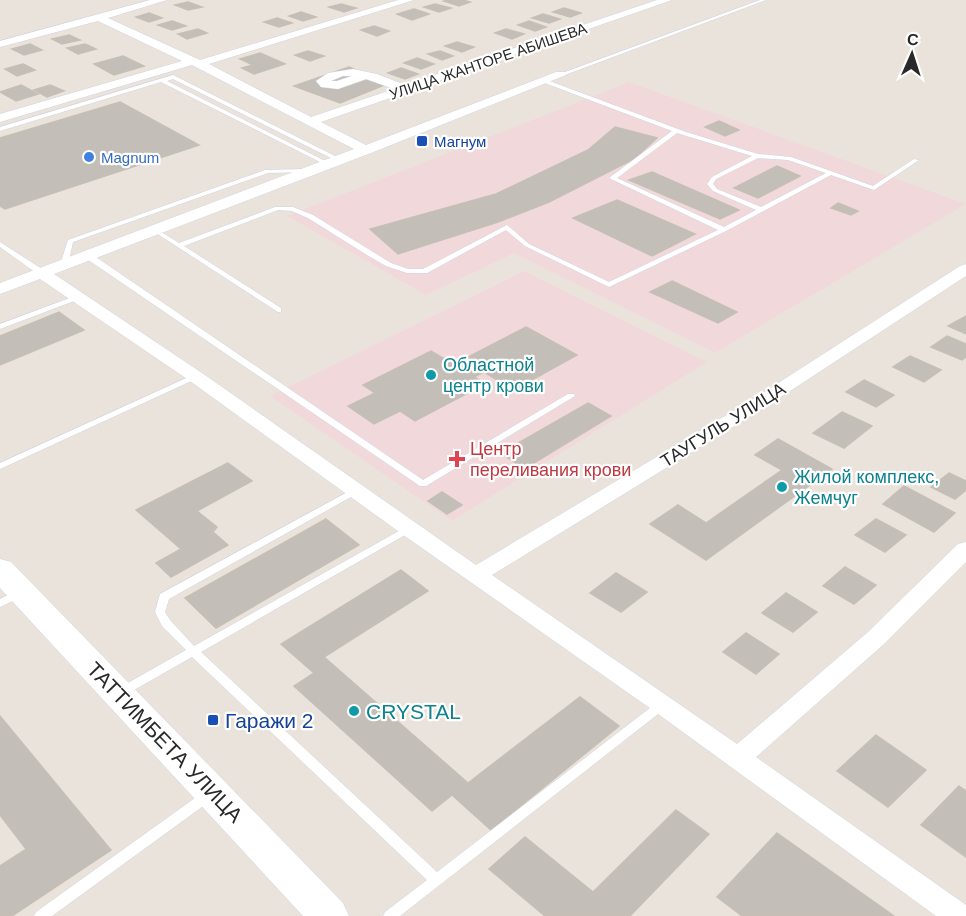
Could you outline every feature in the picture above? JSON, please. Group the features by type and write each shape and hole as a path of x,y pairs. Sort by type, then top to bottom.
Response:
{"main road":[{"name":"ТАТТИМБЕТА УЛИЦА","path":"7,588 118,694 329,916"}],"street":[{"path":"0,44 162,0"},
{"path":"0,118 409,0"},
{"name":"УЛИЦА ЖАНТОРЕ АБИШЕВА","path":"309,122 667,0"},
{"path":"98,17 196,63 366,150"},
{"path":"365,75 404,89"},
{"path":"0,289 560,75"},
{"name":"ТАУГУЛЬ УЛИЦА","path":"476,576 761,402 966,269"},
{"path":"42,273 196,378 409,530 663,704 958,916"},
{"path":"737,759 876,638 966,549"}],"lane":[{"path":"560,75 764,0"},
{"path":"0,129 174,77 333,162"},
{"path":"162,80 333,162"},
{"path":"544,81 677,130 757,156 789,158 874,188 916,160"},
{"path":"677,130 612,178 724,230"},
{"path":"757,156 714,178 711,184 715,190 762,210"},
{"path":"64,265 70,241 267,171 312,171"},
{"path":"179,245 277,208 291,207 353,244 409,273 424,271 507,227 527,246 609,285 724,230 829,174"},
{"path":"156,231 278,310"},
{"path":"0,244 42,273"},
{"path":"87,255 423,484 571,396"},
{"path":"0,327 78,298"},
{"path":"0,466 196,378"},
{"path":"355,491 164,597 160,612 166,623 193,651 436,880"},
{"path":"118,694 409,530"},
{"path":"390,916 663,704"},
{"path":"41,916 213,792"}],"shaded area":[{"path":"629,82 966,204 715,353 514,253 426,295 287,216"},
{"name":"Центр переливания крови","path":"524,271 707,362 452,521 270,396"}],"building":[{"path":"444,1 470,2 459,6"},
{"path":"188,2 202,7 188,10 175,5"},
{"path":"341,4 356,8 344,12 329,7"},
{"path":"435,4 451,8 439,12 424,7"},
{"path":"564,8 581,13 570,17 553,12"},
{"path":"414,9 429,14 412,20 397,14"},
{"path":"301,12 316,17 303,21 289,16"},
{"path":"149,13 162,18 149,22 136,17"},
{"path":"543,14 560,19 549,23 532,18"},
{"path":"277,18 292,23 279,27 264,22"},
{"path":"172,21 186,26 172,30 158,25"},
{"path":"529,21 546,27 535,31 518,25"},
{"path":"374,26 389,31 377,36 361,30"},
{"path":"198,29 207,33 187,39 178,34"},
{"path":"506,29 524,34 512,39 495,33"},
{"path":"69,35 80,40 62,44 52,39"},
{"path":"457,42 474,47 462,52 445,46"},
{"path":"30,44 42,50 24,55 12,49"},
{"path":"85,44 96,49 78,54 67,48"},
{"path":"308,51 324,56 310,61 295,55"},
{"path":"440,51 453,56 442,60 428,54"},
{"path":"260,53 285,64 254,74 242,68 253,65 240,59"},
{"path":"123,56 144,66 114,75 94,64"},
{"path":"417,58 434,64 421,69 404,63"},
{"path":"23,64 35,70 17,76 5,69"},
{"path":"349,67 361,72 326,84 337,90 379,76 392,82 340,103 294,86"},
{"path":"401,68 418,74 405,79 388,73"},
{"path":"21,85 38,94 16,101 0,92"},
{"path":"50,85 64,91 47,97 34,90"},
{"name":"Magnum","path":"120,102 199,145 5,209 0,206 0,138"},
{"path":"719,121 739,130 725,136 705,127"},
{"path":"615,127 657,138 634,159 549,202 498,222 398,254 370,229 496,194 588,150"},
{"path":"777,166 800,176 758,198 734,188"},
{"path":"652,172 739,210 720,219 629,180"},
{"path":"617,200 695,234 652,256 573,218"},
{"path":"838,203 858,211 851,215 831,208"},
{"path":"672,281 737,312 718,323 650,292"},
{"path":"59,312 84,330 0,365 0,336"},
{"path":"966,316 966,334 948,326"},
{"name":"Областной центр крови","path":"526,327 577,355 514,390 484,372 474,377 485,384 415,421 400,411 374,424 348,406 375,393 363,385 431,351 460,368 474,361 468,357"},
{"path":"947,336 966,344 966,357 962,360 931,347"},
{"path":"910,356 941,370 924,382 893,367"},
{"path":"864,380 894,395 876,407 846,392"},
{"path":"588,403 611,416 524,469 501,453"},
{"path":"842,412 872,426 844,448 813,433"},
{"name":"Жилой комплекс, Жемчуг","path":"778,439 832,469 706,560 650,524 678,505 706,523 782,470 755,455"},
{"path":"228,463 252,481 197,511 217,527 213,532 228,545 171,577 156,563 181,549 136,510"},
{"path":"949,473 966,481 966,490 955,499 931,487"},
{"path":"904,486 955,513 934,532 883,504"},
{"path":"442,492 462,505 447,514 428,501"},
{"path":"326,519 359,545 216,628 185,598"},
{"path":"876,519 906,535 885,552 855,535"},
{"path":"845,567 876,585 854,604 823,586"},
{"name":"CRYSTAL","path":"401,570 428,591 324,657 468,783 580,697 619,726 491,830 452,795 432,811 294,686 314,673 281,644"},
{"path":"616,573 647,592 621,612 590,593"},
{"path":"786,593 817,612 793,632 762,613"},
{"path":"746,633 779,654 756,674 723,652"},
{"path":"0,716 81,814 26,849 0,815"},
{"path":"876,735 926,770 888,807 837,771"},
{"path":"959,786 966,791 966,857 921,825"},
{"path":"676,810 709,834 630,916 545,916 489,869 525,837 593,892"},
{"path":"81,814 111,850 12,916 0,916 0,866"},
{"path":"777,833 894,916 742,916 717,897"}],"place":[{"name":"Магнум","path":"422,141"},
{"name":"Magnum","path":"89,157"},
{"name":"Областной центр крови","path":"431,375"},
{"name":"Центр переливания крови","path":"457,459"},
{"name":"Жилой комплекс, Жемчуг","path":"782,487"},
{"name":"CRYSTAL","path":"354,711"},
{"name":"Гаражи 2","path":"213,720"}]}
